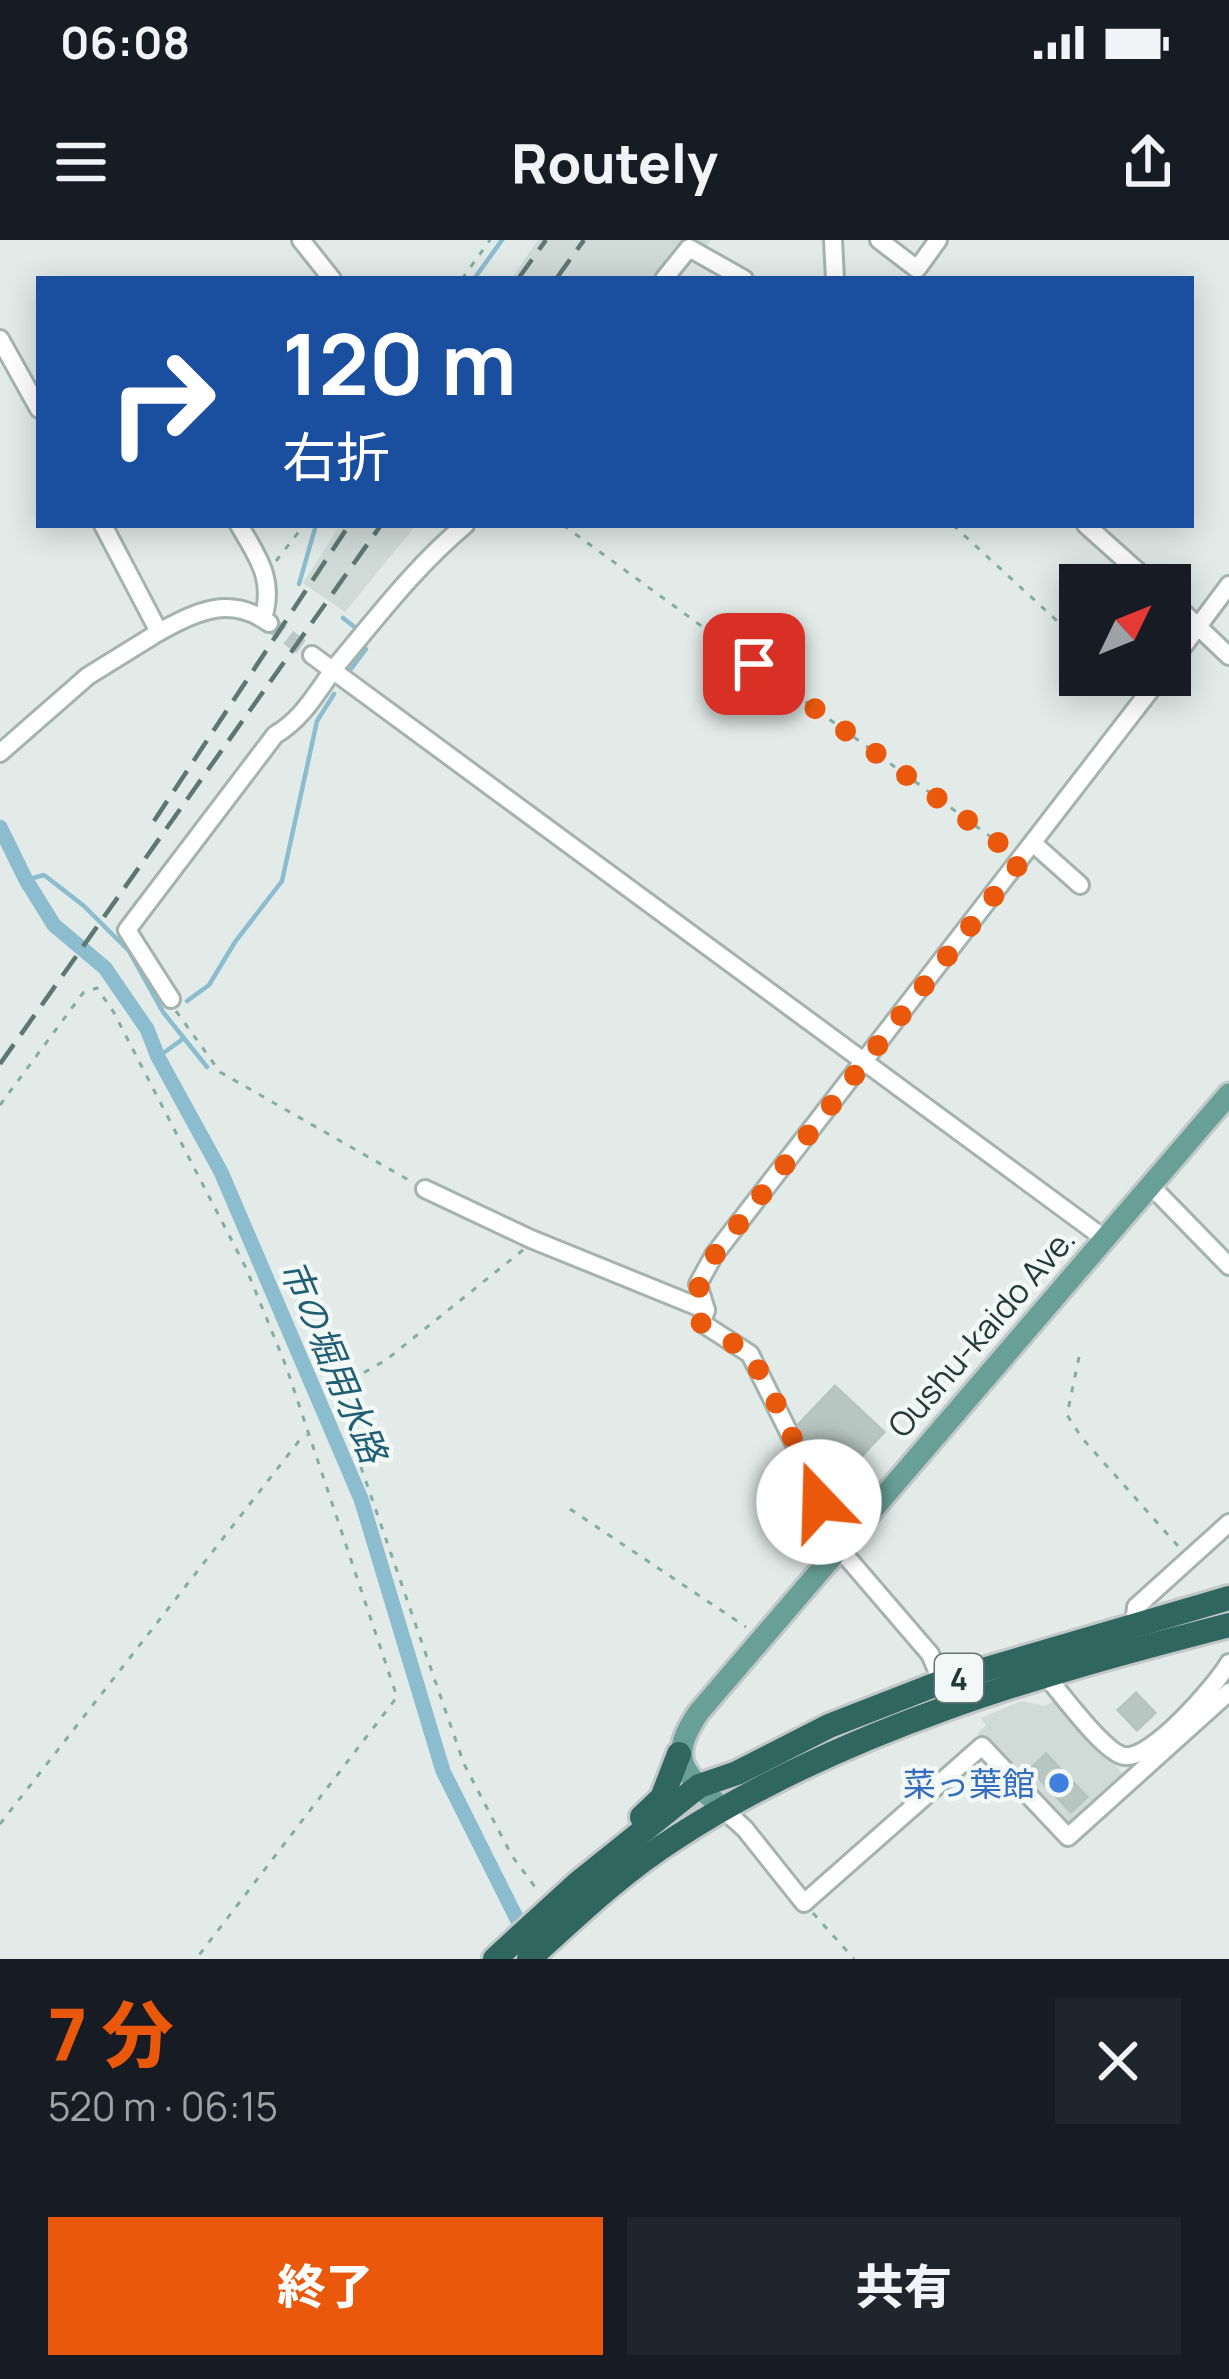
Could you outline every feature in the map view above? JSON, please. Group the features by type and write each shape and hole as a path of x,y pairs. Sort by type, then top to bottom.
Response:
{"highway":[{"name":"4","path":"511,1954 547,1909 699,1786 737,1773 829,1726 942,1682 1229,1598"},
{"name":"4","path":"511,1954 554,1936 673,1839 859,1740 975,1698 1229,1625"},
{"path":"578,1882 592,1857 662,1798 679,1754"}],"main road":[{"name":"Oushu-kaido Ave.","path":"679,1754 699,1712 1229,1094"},
{"path":"679,1754 683,1770 723,1809"}],"street":[{"path":"301,240 330,276"},
{"path":"833,240 836,276"},
{"path":"879,240 917,269 938,240"},
{"path":"666,276 688,245 739,276"},
{"path":"0,339 36,404"},
{"path":"105,528 160,632"},
{"path":"0,753 88,676 160,632 207,609 239,607 266,621 266,571 240,528"},
{"path":"171,998 127,930 274,735 296,722 428,556 461,528"},
{"path":"1089,528 1130,564"},
{"path":"1191,636 1229,585"},
{"path":"1191,619 1229,656"},
{"path":"312,655 1105,1239"},
{"path":"942,1682 930,1654 828,1531 814,1483 750,1354 701,1323 706,1310 698,1284 714,1256 1145,696"},
{"path":"1034,844 1080,885"},
{"path":"1151,1186 1229,1266"},
{"path":"425,1189 530,1239 706,1310"},
{"path":"1134,1625 1136,1606 1229,1522"},
{"path":"1050,1676 1050,1682 1098,1735 1118,1755 1128,1757 1144,1752 1208,1694 1229,1663"},
{"path":"723,1809 745,1829 803,1903 982,1746 1068,1837 1229,1692"}],"path":[{"path":"464,276 490,240"},
{"path":"266,571 302,528"},
{"path":"567,528 1022,860"},
{"path":"956,528 1059,623"},
{"path":"1140,696 1143,699"},
{"path":"0,1105 83,993 97,988 246,1268 286,1366 397,1697 196,1959"},
{"path":"171,998 171,1005 220,1072 425,1189"},
{"path":"530,1239 519,1254 386,1360 337,1388 337,1398 464,1764 512,1856 547,1909"},
{"path":"1079,1357 1066,1414 1189,1558"},
{"path":"0,1824 308,1435"},
{"path":"570,1509 762,1639"},
{"path":"803,1903 854,1959"}],"shaded area":[{"path":"538,240 687,240 653,276 513,276"},
{"path":"338,528 414,528 345,612 303,583"},
{"path":"1056,1699 1126,1777 1067,1829 977,1734 986,1725 981,1718 1021,1701 1045,1706"}],"building":[{"path":"835,1386 884,1432 837,1482 818,1463 799,1424"},
{"path":"1136,1693 1155,1713 1137,1730 1118,1710"},
{"name":"菜っ葉館","path":"1046,1754 1087,1797 1071,1812 1030,1769"}],"waterway":[{"path":"476,276 502,240"},
{"path":"299,584 315,528"},
{"path":"343,618 357,629"},
{"path":"348,673 366,649"},
{"path":"187,1001 209,985 282,881 317,721 334,694"},
{"name":"市の堀用水路","path":"0,827 54,925 105,968 147,1029 221,1172 361,1499 443,1771 525,1935"},
{"path":"26,880 44,875 129,951 163,1012 207,1067"},
{"path":"158,1057 184,1038"}],"tunnel":[{"path":"269,623 312,655"}],"railway":[{"path":"520,276 546,240"},
{"path":"558,276 584,240"},
{"path":"154,821 347,528"},
{"path":"0,1064 379,528"}],"place":[{"name":"菜っ葉館","path":"1059,1783"}],"route":[{"path":"754,664 1022,860 714,1256 698,1284 706,1310 701,1323 750,1354 785,1420 819,1502"}]}
